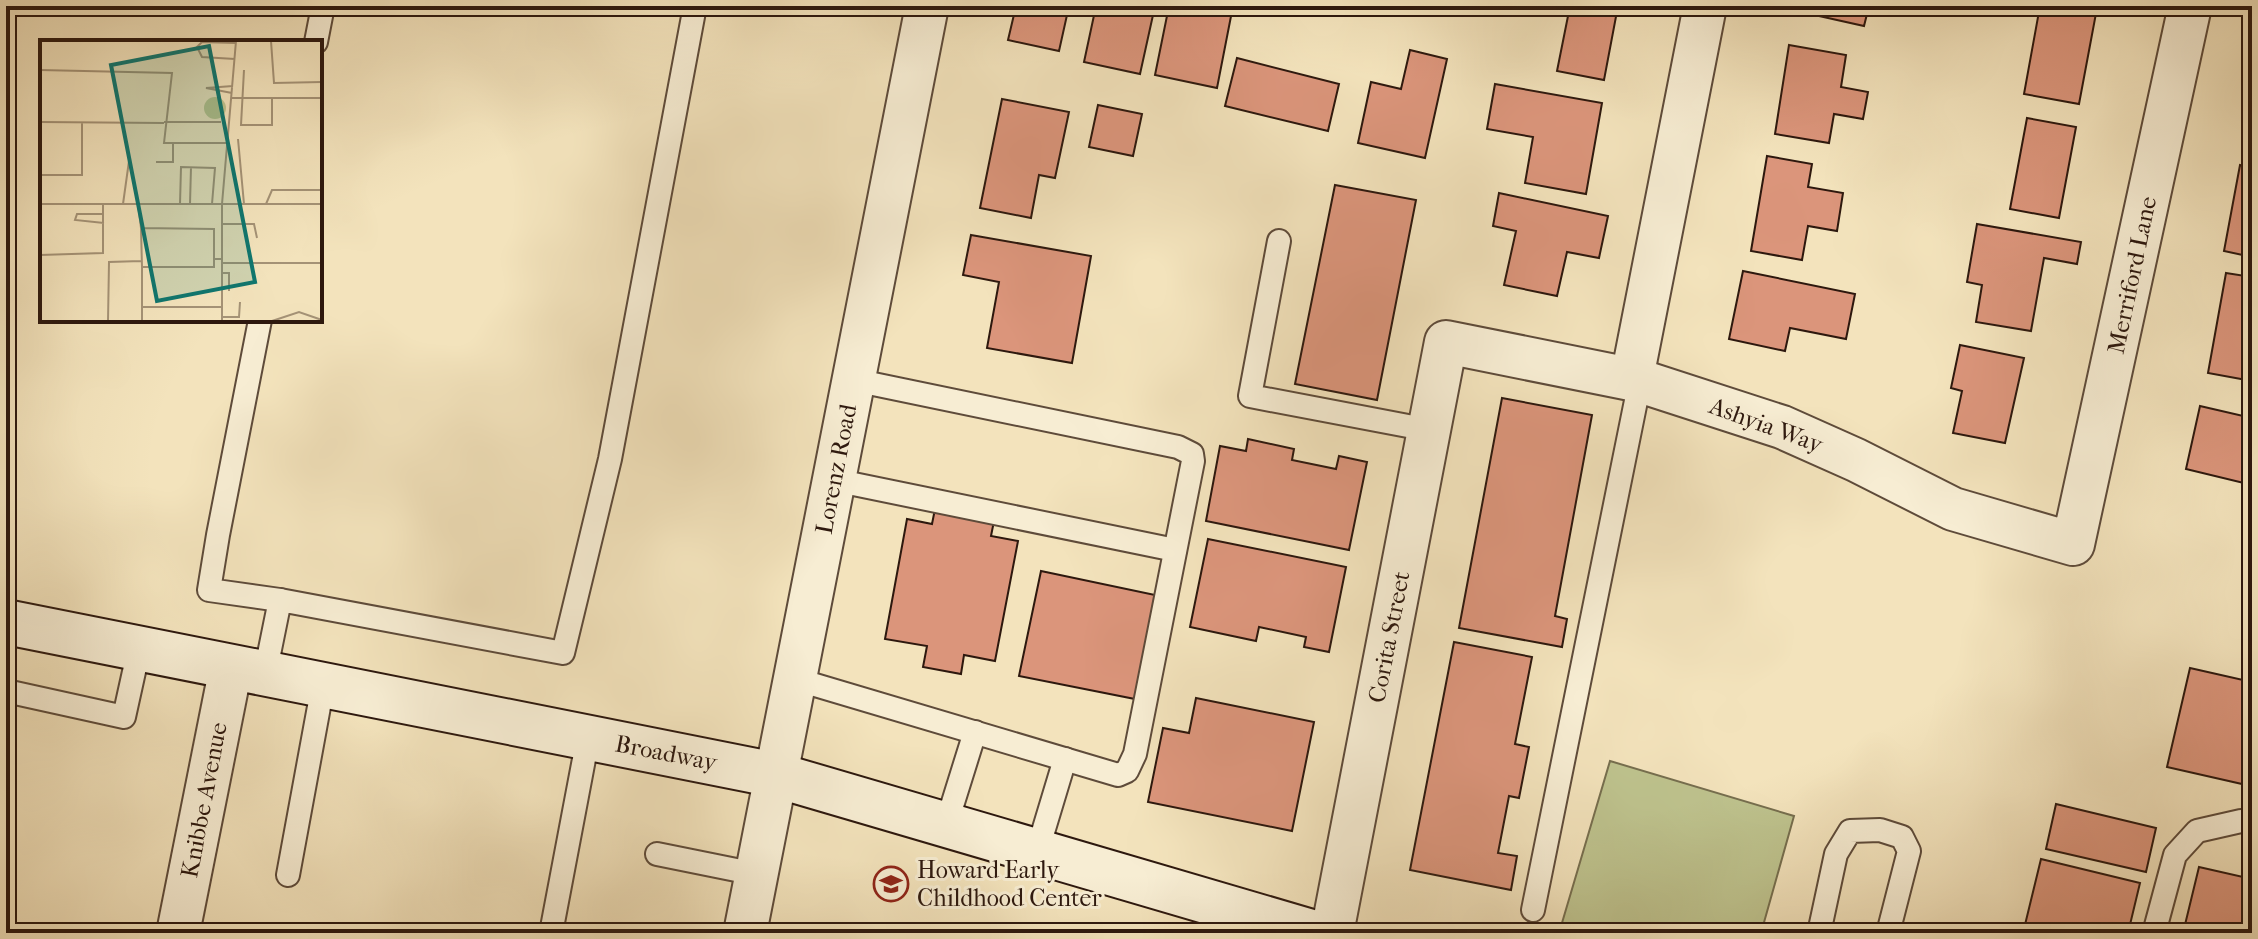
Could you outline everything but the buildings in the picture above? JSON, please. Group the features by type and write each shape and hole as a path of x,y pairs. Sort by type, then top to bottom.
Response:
{"main road":[{"name":"Broadway","path":"6,622 776,775 1315,933"}],"street":[{"name":"Lorenz Road","path":"745,933 927,6"},
{"path":"1636,379 1705,6"},
{"name":"Merriford Lane","path":"2073,544 2190,6"},
{"name":"Ashyia Way","path":"1446,342 1636,379 1782,427 1953,509 2073,544"},
{"name":"Corita Street","path":"1332,933 1446,342"},
{"name":"Knibbe Avenue","path":"178,933 248,670"}],"lane":[{"path":"316,40 323,6"},
{"path":"260,322 209,590 280,600 563,653 610,459 695,6"},
{"path":"1279,241 1250,396 1429,430"},
{"path":"1533,910 1636,379"},
{"path":"795,679 1118,775 1127,771 1135,754 1193,461 1192,454 1178,447 854,380"},
{"path":"834,480 1175,550"},
{"path":"248,670 280,600"},
{"path":"6,691 124,717 139,649"},
{"path":"288,875 323,685"},
{"path":"946,825 975,732"},
{"path":"551,933 588,738"},
{"path":"1037,852 1065,759"},
{"path":"2154,933 2175,855 2197,831 2241,821 2252,823"},
{"path":"1819,933 1836,854 1850,831 1880,830 1902,837 1909,851 1888,933"},
{"path":"657,854 756,874"}],"green space":[{"path":"1610,761 1794,816 1761,933 1559,933"}],"place":[{"name":"Howard Early Childhood Center","path":"891,884"}]}
